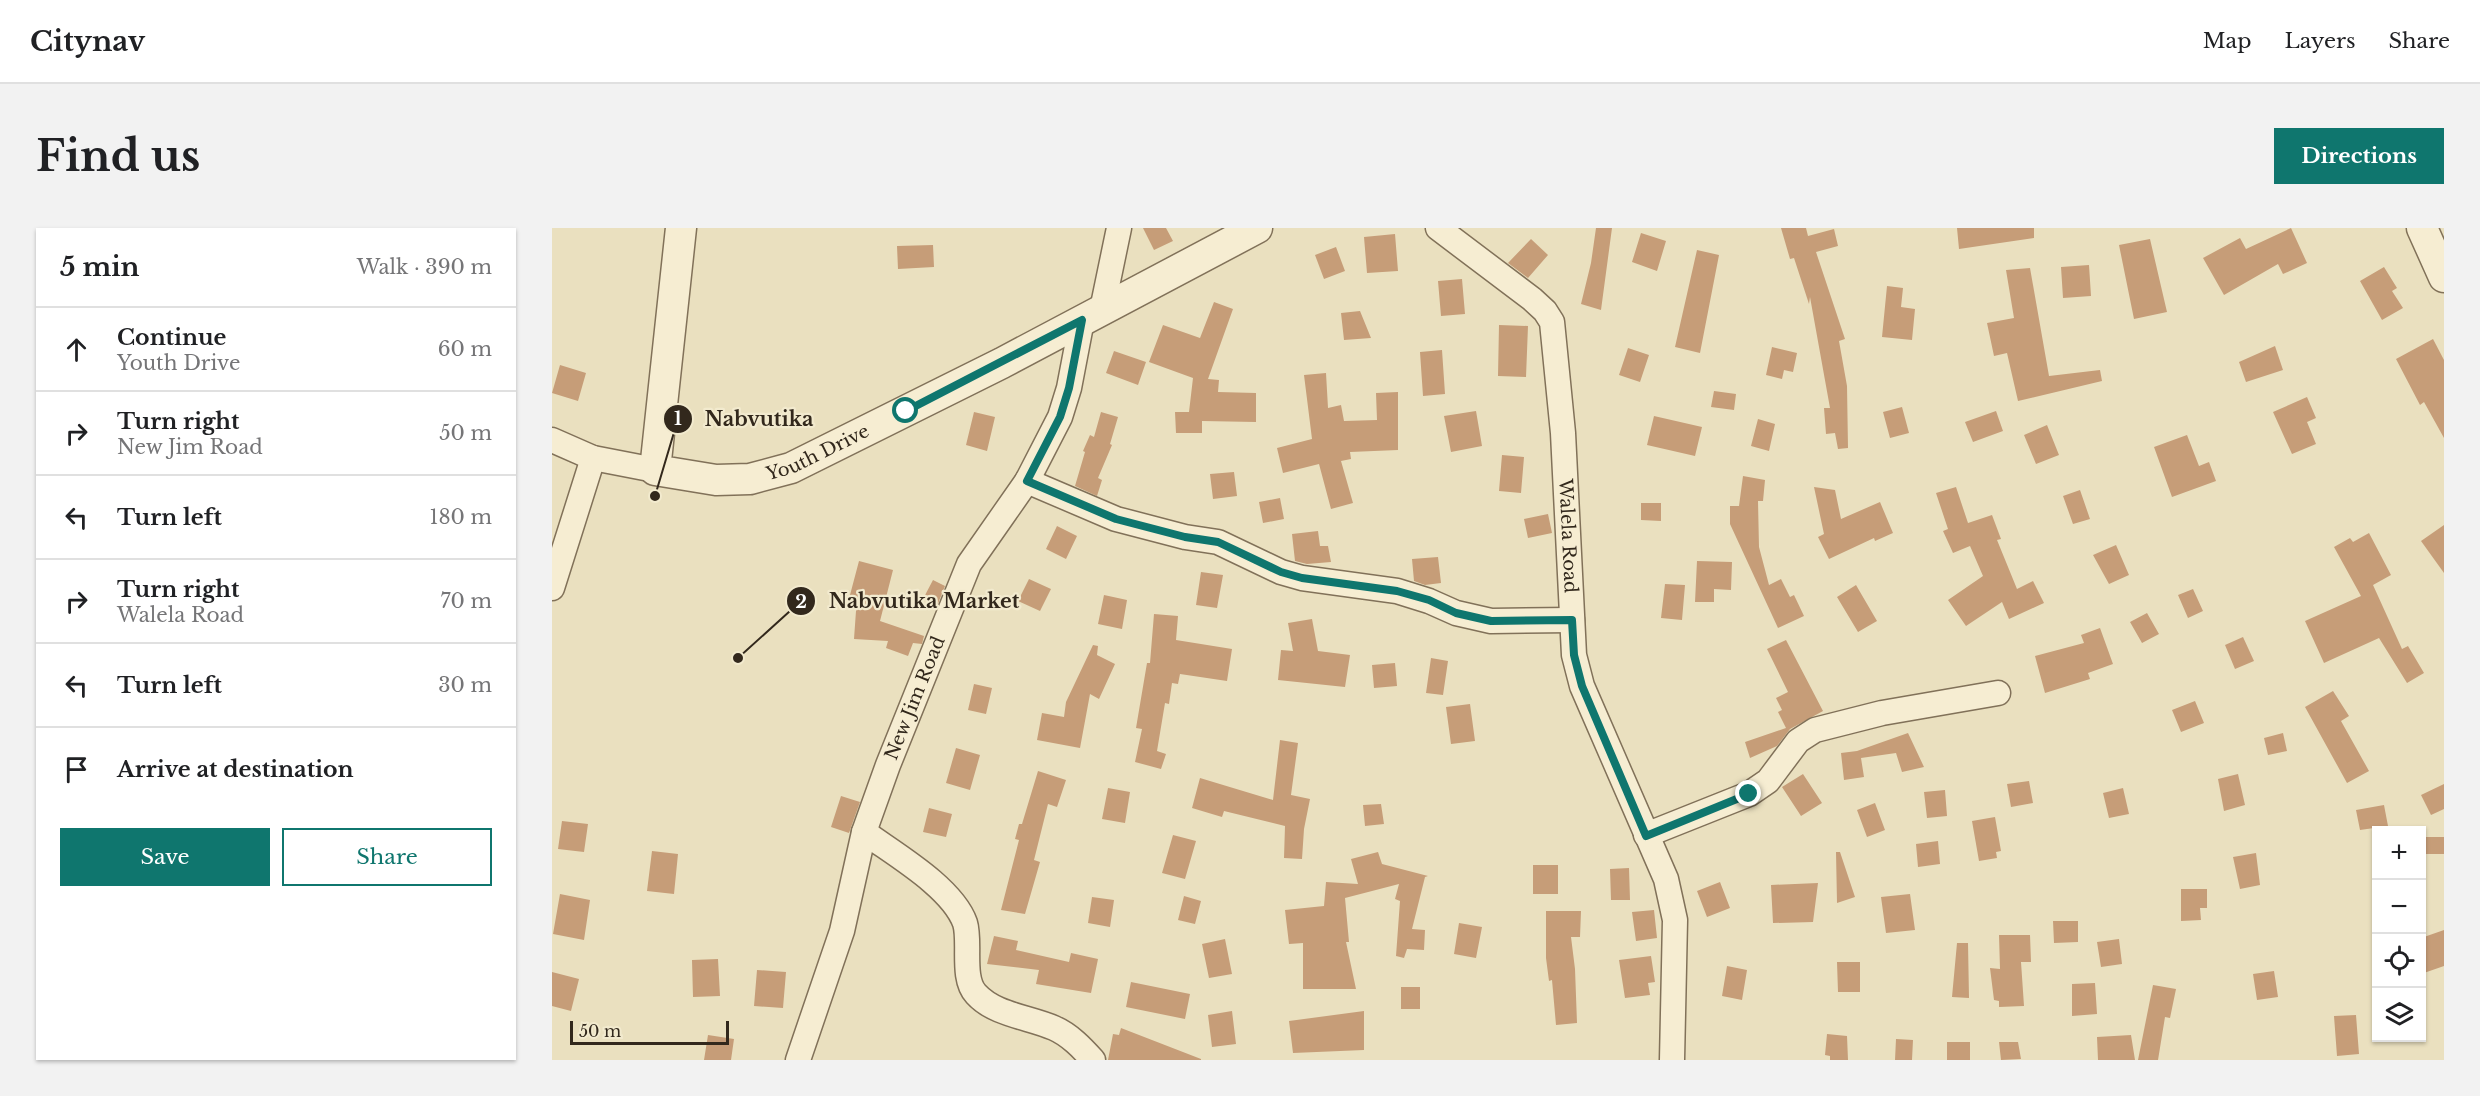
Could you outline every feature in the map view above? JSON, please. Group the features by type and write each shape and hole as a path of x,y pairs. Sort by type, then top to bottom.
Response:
{"street":[{"path":"655,470 681,228"},
{"name":"New Jim Road","path":"798,1060 842,931 864,832 969,564 1027,481 1060,417 1119,228"},
{"name":"Youth Drive","path":"552,440 593,458 716,480 750,479 791,468 1257,228"},
{"name":"Walela Road","path":"1438,228 1532,299 1545,311 1552,322 1563,433 1574,655 1582,686 1666,879 1675,920 1672,1060"},
{"path":"2422,228 2444,277"},
{"path":"552,588 593,458"},
{"path":"1027,481 1116,519 1185,537 1218,542 1281,572 1302,578 1397,591 1429,600 1456,613 1491,621 1572,620"},
{"path":"1646,836 1749,794 1768,781 1798,741 1815,730 1882,713 1998,693"},
{"path":"864,832 943,892 958,909 966,925 967,963 973,992 988,1006 1056,1029 1080,1045 1093,1060"}],"building":[{"path":"1143,228 1166,228 1173,241 1154,250"},
{"path":"1596,228 1612,228 1601,310 1581,304 1591,263"},
{"path":"1781,228 1806,228 1808,236 1834,229 1838,246 1816,252 1845,339 1839,341 1847,386 1848,448 1838,449 1835,433 1826,434 1824,408 1830,408 1810,297 1809,304 1794,258 1790,259"},
{"path":"1957,228 2034,228 2034,238 1959,249"},
{"path":"2291,228 2307,263 2283,274 2278,264 2224,295 2203,258 2240,238 2246,249"},
{"path":"1641,233 1666,241 1657,271 1632,262"},
{"path":"1395,234 1398,271 1367,273 1364,237"},
{"path":"1531,239 1548,255 1528,278 1508,263"},
{"path":"2150,239 2167,312 2134,319 2119,245"},
{"path":"933,245 934,267 898,269 897,246"},
{"path":"1336,247 1345,271 1324,279 1315,255"},
{"path":"1697,250 1719,255 1700,353 1675,347"},
{"path":"2089,265 2091,296 2063,298 2061,267"},
{"path":"2384,267 2397,288 2392,291 2403,308 2382,320 2360,281"},
{"path":"2030,268 2049,376 2100,370 2102,381 2018,401 2007,353 1994,356 1987,323 2014,318 2006,270"},
{"path":"1462,279 1465,314 1441,316 1438,281"},
{"path":"1887,286 1903,288 1901,307 1915,309 1912,340 1882,337"},
{"path":"1214,302 1233,309 1208,379 1219,380 1218,392 1256,393 1256,422 1202,421 1202,433 1176,433 1175,412 1189,412 1193,378 1149,362 1163,325 1200,338"},
{"path":"1360,311 1371,338 1344,340 1341,313"},
{"path":"1499,325 1528,326 1526,377 1498,376"},
{"path":"2433,339 2444,360 2444,438 2424,402 2420,405 2396,359"},
{"path":"2275,346 2283,370 2246,382 2239,362"},
{"path":"1772,347 1797,353 1793,372 1784,370 1782,379 1766,375"},
{"path":"1628,348 1649,355 1640,382 1619,375"},
{"path":"1442,350 1445,394 1423,396 1420,352"},
{"path":"1114,351 1146,362 1138,385 1106,373"},
{"path":"560,365 586,373 578,401 552,393"},
{"path":"1326,373 1328,408 1341,405 1344,421 1377,420 1376,393 1398,392 1398,450 1350,452 1351,459 1341,461 1353,503 1331,509 1319,464 1283,473 1277,448 1312,439 1304,375"},
{"path":"1714,391 1736,394 1734,410 1711,407"},
{"path":"2307,397 2316,418 2307,422 2316,444 2292,454 2273,412"},
{"path":"1902,407 1909,433 1890,438 1883,412"},
{"path":"1476,411 1482,446 1451,452 1444,416"},
{"path":"1996,411 2003,431 1973,442 1965,422"},
{"path":"974,412 995,417 987,451 966,445"},
{"path":"1101,412 1118,417 1110,444 1112,445 1098,478 1102,480 1097,496 1075,486 1085,452 1083,451 1090,435 1094,437"},
{"path":"1654,416 1702,427 1695,456 1647,445"},
{"path":"1758,419 1775,424 1769,451 1751,446"},
{"path":"2047,425 2059,455 2036,464 2024,435"},
{"path":"2187,435 2199,466 2209,462 2216,481 2172,497 2154,447"},
{"path":"1502,455 1524,457 1521,493 1499,491"},
{"path":"1234,472 1237,496 1213,499 1210,474"},
{"path":"1743,476 1765,480 1763,501 1758,501 1759,547 1769,585 1781,579 1790,597 1794,595 1804,616 1778,628 1730,524 1730,506 1739,506"},
{"path":"1814,487 1835,490 1841,519 1880,502 1893,533 1875,541 1874,538 1829,559 1818,537 1824,534"},
{"path":"1956,487 1968,523 1992,515 2001,539 1997,540 2017,589 2033,581 2044,603 2009,619 2002,602 1966,626 1948,600 1983,576 1970,546 1953,553 1943,531 1948,529 1936,493"},
{"path":"2080,490 2090,519 2073,524 2063,496"},
{"path":"1280,498 1284,519 1263,523 1259,502"},
{"path":"1641,503 1661,503 1661,521 1641,520"},
{"path":"1548,514 1552,533 1528,538 1524,519"},
{"path":"2444,525 2444,573 2421,541"},
{"path":"1057,526 1077,536 1066,559 1046,549"},
{"path":"1318,531 1320,546 1328,546 1331,562 1307,564 1295,561 1292,534"},
{"path":"2369,533 2391,575 2373,585 2402,649 2408,646 2424,673 2407,683 2379,638 2324,663 2305,621 2361,596 2334,547 2350,538 2353,542"},
{"path":"2116,545 2129,575 2109,584 2093,555"},
{"path":"1438,557 1441,583 1425,585 1414,581 1412,559"},
{"path":"859,561 893,570 880,621 924,636 922,644 913,643 908,656 886,648 888,641 854,639 857,597 850,595"},
{"path":"1697,561 1732,562 1731,590 1714,589 1714,602 1695,602"},
{"path":"1201,572 1223,575 1217,608 1196,605"},
{"path":"1029,579 1051,589 1040,611 1018,601"},
{"path":"933,580 945,586 937,606 923,599"},
{"path":"1665,584 1685,585 1682,620 1661,618"},
{"path":"1856,585 1877,621 1858,632 1837,597"},
{"path":"2193,589 2203,611 2188,618 2178,595"},
{"path":"1104,595 1127,600 1122,629 1098,624"},
{"path":"2147,613 2159,634 2142,643 2130,622"},
{"path":"1154,614 1178,616 1176,640 1232,649 1227,681 1180,674 1178,684 1172,683 1169,704 1165,703 1157,751 1166,754 1161,769 1135,762 1142,729 1136,728 1147,663 1150,663"},
{"path":"1312,619 1318,651 1350,655 1345,687 1278,680 1281,650 1293,651 1288,623"},
{"path":"2100,628 2113,664 2088,673 2090,679 2045,693 2035,656 2084,643 2081,635"},
{"path":"2243,637 2254,661 2235,669 2225,645"},
{"path":"1786,640 1823,711 1790,729 1777,746 1750,758 1745,742 1786,728 1778,712 1782,710 1776,698 1788,692 1767,649"},
{"path":"1093,645 1098,646 1097,655 1115,664 1099,699 1090,694 1080,748 1037,740 1042,713 1064,717 1066,702"},
{"path":"1431,658 1448,661 1443,695 1426,693"},
{"path":"1395,663 1397,686 1374,688 1372,665"},
{"path":"974,684 992,688 986,714 968,710"},
{"path":"2333,691 2349,716 2341,721 2369,771 2347,783 2305,707"},
{"path":"2195,701 2204,723 2181,732 2172,710"},
{"path":"1470,704 1475,741 1451,744 1446,707"},
{"path":"1908,733 1924,767 1902,772 1896,753 1861,758 1864,777 1844,780 1841,753 1857,751"},
{"path":"2283,733 2287,751 2268,755 2264,738"},
{"path":"1280,740 1298,743 1291,795 1310,799 1304,829 1302,859 1284,858 1285,826 1224,811 1222,817 1192,808 1200,778 1273,800"},
{"path":"956,748 980,755 970,790 946,783"},
{"path":"1038,771 1066,780 1057,807 1048,804 1034,860 1040,862 1025,914 1001,910 1019,840 1015,839 1019,824 1022,824"},
{"path":"1803,774 1822,803 1801,816 1782,787"},
{"path":"2238,774 2245,805 2224,811 2218,779"},
{"path":"2029,781 2033,803 2011,807 2007,784"},
{"path":"2444,784 2444,809 2431,815 2421,795"},
{"path":"1108,788 1130,792 1125,823 1102,819"},
{"path":"2123,788 2129,814 2109,818 2103,793"},
{"path":"1945,790 1947,816 1927,818 1924,792"},
{"path":"841,796 860,802 849,833 831,827"},
{"path":"1875,803 1885,830 1867,837 1857,810"},
{"path":"1381,804 1384,824 1365,826 1363,805"},
{"path":"2384,805 2388,826 2372,826 2372,828 2360,830 2356,810"},
{"path":"929,808 952,814 946,837 923,832"},
{"path":"1995,817 2001,851 1996,852 1997,858 1979,861 1972,821"},
{"path":"562,821 588,824 584,852 558,849"},
{"path":"1173,835 1196,841 1185,879 1162,873"},
{"path":"2426,837 2444,837 2444,854 2426,854"},
{"path":"1938,841 1940,864 1918,867 1916,844"},
{"path":"652,851 678,854 674,894 647,891"},
{"path":"1378,852 1382,864 1428,876 1425,877 1412,929 1425,930 1424,950 1407,949 1404,958 1396,956 1400,901 1395,899 1399,884 1345,898 1349,942 1346,942 1356,989 1303,989 1303,943 1289,944 1285,910 1324,906 1326,882 1358,884 1351,859"},
{"path":"1836,852 1840,852 1855,897 1837,903"},
{"path":"2256,853 2260,885 2240,889 2233,857"},
{"path":"1533,865 1558,865 1558,894 1533,894"},
{"path":"1629,868 1630,900 1611,900 1610,869"},
{"path":"1720,882 1730,908 1707,917 1697,891"},
{"path":"1818,883 1813,922 1773,923 1771,885"},
{"path":"2181,889 2207,889 2207,908 2200,908 2201,920 2181,921"},
{"path":"560,894 590,900 584,940 553,934"},
{"path":"1910,894 1915,930 1886,933 1881,897"},
{"path":"1184,896 1201,901 1195,924 1178,920"},
{"path":"1092,897 1114,900 1110,927 1088,923"},
{"path":"1654,910 1657,938 1636,941 1632,912"},
{"path":"1546,911 1581,911 1580,937 1571,937 1577,1023 1556,1025 1552,980 1549,981 1546,958"},
{"path":"2053,921 2078,921 2078,942 2054,943"},
{"path":"1459,923 1482,927 1476,958 1454,954"},
{"path":"2444,930 2444,966 2426,972 2426,936"},
{"path":"1999,935 2030,935 2031,962 2021,962 2024,1006 1999,1007 1999,1001 1994,1000 1990,968 2000,969"},
{"path":"994,936 1018,941 1016,950 1069,962 1071,953 1098,959 1091,993 1036,984 1039,970 987,964"},
{"path":"1225,939 1232,974 1209,978 1202,944"},
{"path":"2119,939 2122,964 2101,967 2097,942"},
{"path":"1957,943 1968,943 1969,998 1952,997"},
{"path":"1651,956 1655,982 1648,983 1650,995 1625,998 1619,960"},
{"path":"718,959 720,996 693,997 692,960"},
{"path":"1837,962 1860,962 1860,992 1838,992"},
{"path":"1727,966 1747,970 1742,1000 1722,996"},
{"path":"757,970 786,972 783,1008 754,1006"},
{"path":"2274,971 2278,997 2257,1000 2253,974"},
{"path":"552,972 579,979 571,1011 552,1006"},
{"path":"1131,982 1190,994 1185,1019 1126,1007"},
{"path":"2095,983 2097,1014 2072,1016 2072,984"},
{"path":"2153,985 2176,989 2170,1018 2165,1017 2158,1060 2138,1060"},
{"path":"1401,987 1420,987 1420,1009 1401,1009"},
{"path":"1232,1011 1236,1044 1212,1047 1208,1015"},
{"path":"1364,1011 1364,1050 1293,1053 1289,1021"},
{"path":"2356,1015 2359,1054 2337,1056 2334,1016"},
{"path":"1121,1028 1201,1060 1108,1060 1113,1034 1119,1035"},
{"path":"1827,1034 1847,1036 1848,1060 1830,1060 1830,1056 1825,1055"},
{"path":"708,1035 734,1039 731,1060 704,1060"},
{"path":"2131,1035 2135,1060 2098,1060 2097,1037"},
{"path":"1896,1039 1913,1040 1912,1060 1895,1060"},
{"path":"1947,1042 1970,1042 1970,1060 1947,1060"},
{"path":"1999,1042 2018,1042 2021,1059 2001,1060"}],"place":[{"name":"Nabvutika","path":"655,496"},
{"name":"Nabvutika Market","path":"738,658"}],"route":[{"path":"906,411 1082,320 1069,388 1060,417 1027,481 1116,519 1185,537 1218,542 1238,549 1260,563 1302,578 1397,591 1429,600 1456,613 1491,621 1572,620 1574,655 1582,686 1646,836 1749,794"}]}
